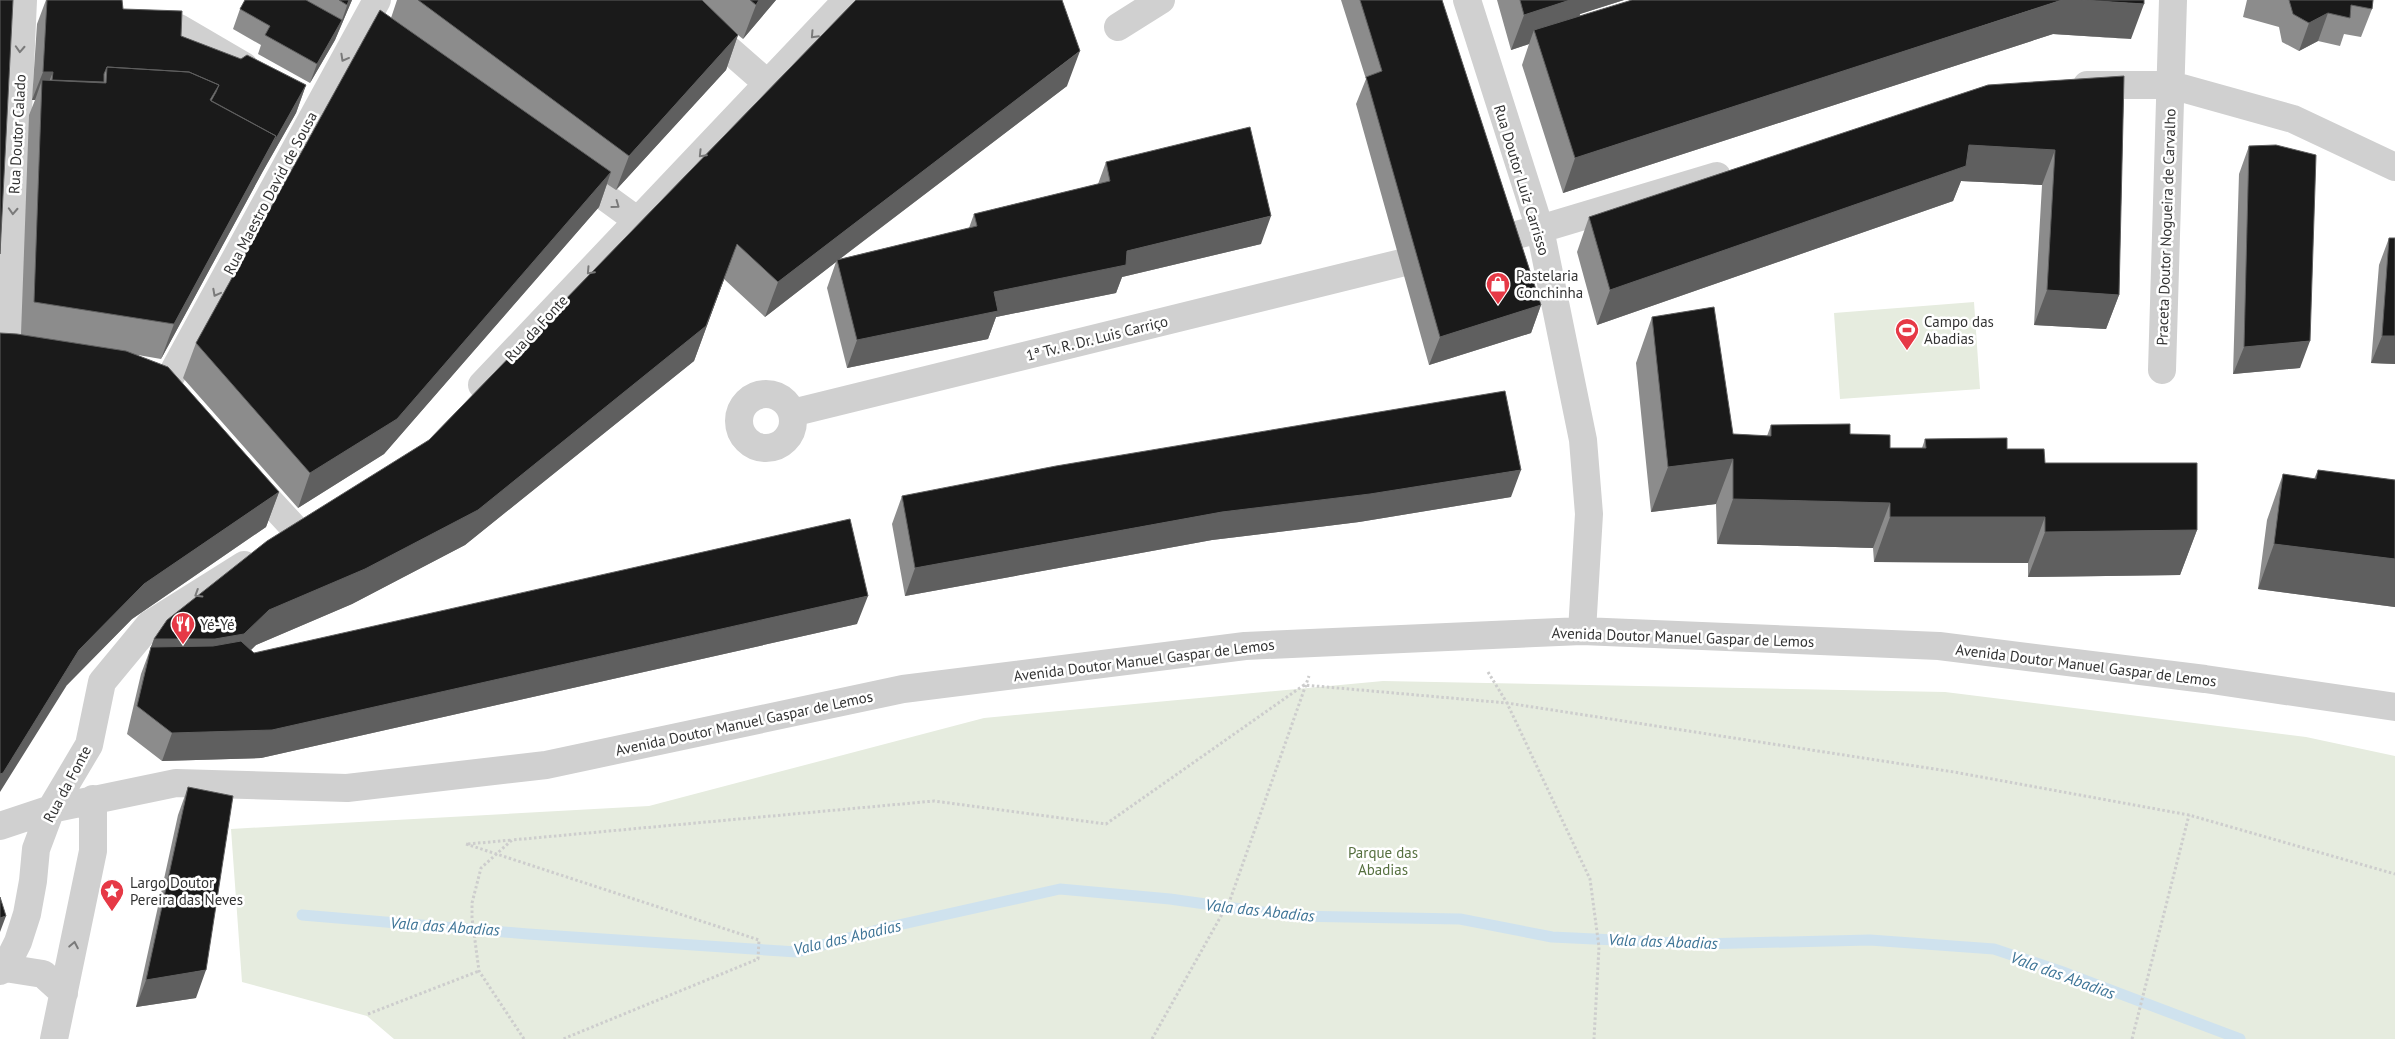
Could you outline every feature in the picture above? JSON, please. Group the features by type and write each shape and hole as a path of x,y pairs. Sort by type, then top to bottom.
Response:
{"street":[{"path":"672,0 768,84"},
{"name":"Rua da Fonte","path":"464,404 847,0"},
{"path":"1118,27 1161,0"},
{"name":"Rua Doutor Luiz Carrisso","path":"1466,0 1540,229 1583,440 1589,514 1582,631"},
{"name":"Praceta Doutor Nogueira de Carvalho","path":"2162,370 2173,0"},
{"path":"22,6 52,15"},
{"name":"Rua Doutor Calado","path":"3,357 22,6"},
{"path":"371,11 389,39"},
{"name":"Rua Maestro David de Sousa","path":"185,408 153,383 307,104 371,11"},
{"path":"120,22 179,28 265,79"},
{"path":"2062,86 2171,84 2293,119 2395,167"},
{"path":"550,156 638,221"},
{"path":"1500,239 1540,229 1738,170"},
{"name":"1ª Tv. R. Dr. Luis Carriço","path":"792,413 1401,263"},
{"path":"3,357 36,362"},
{"path":"231,459 297,531"},
{"name":"Rua da Fonte","path":"3,970 18,942 27,914 33,882 36,849 51,809 89,744 102,682 150,624 322,516"},
{"name":"Avenida Doutor Manuel Gaspar de Lemos","path":"0,826 51,809 176,783 347,788 546,766 903,689 1245,646 1582,631 1939,646 2205,679 2395,707"},
{"path":"54,1039 92,851 94,799"},
{"path":"3,970 43,974 64,993"}],"path":[{"path":"1488,672 1507,704 1590,879 1599,947 1594,1039"},
{"path":"1152,1039 1230,900 1304,686"},
{"path":"563,1039 758,958 759,940 466,844 934,801 1106,824 1304,686 1507,704 1954,772 2189,815 2395,874"},
{"path":"2132,1039 2189,815"},
{"path":"512,840 481,868 472,903 472,918 479,971 524,1039"},
{"path":"368,1014 479,971"}],"green space":[{"name":"Campo das Abadias","path":"1974,302 1980,389 1840,399 1834,313"},
{"name":"Parque das Abadias","path":"1383,681 1945,692 2306,737 2395,756 2395,1039 394,1039 367,1016 242,982 231,829 649,806 984,718"}],"building":[{"path":"0,0 13,0 0,254"},
{"path":"47,0 122,0 123,9 182,11 181,36 241,59 247,55 306,85 273,144 276,136 211,101 219,85 189,72 107,67 104,74 104,82 52,80 53,72 43,72"},
{"path":"245,0 306,0 342,20 317,64 265,35 270,26 240,9"},
{"path":"339,0 349,0 347,5"},
{"path":"418,0 702,0 738,35 629,156"},
{"path":"750,0 759,0 756,5"},
{"path":"856,0 1062,0 1080,51 778,282 737,244 706,326 478,510 365,569 269,610 244,634 215,639 154,639 167,620 267,541 429,440"},
{"path":"1360,0 1442,0 1541,305 1440,337 1366,77 1382,71"},
{"path":"1520,0 1570,0 1524,15"},
{"path":"1632,0 2062,0 1575,158 1534,30"},
{"path":"2081,0 2144,0 2144,4"},
{"path":"2289,0 2373,0 2372,9 2351,5 2350,18 2328,13 2309,23 2293,14"},
{"path":"380,10 611,172 397,419 310,473 196,343"},
{"path":"107,67 189,72 219,85 210,100 276,136 174,324 34,302 42,80 106,83"},
{"path":"2124,76 2119,295 2047,290 2055,150 1969,145 1966,166 1610,290 1589,217 1988,85"},
{"path":"1250,127 1271,216 1127,251 1126,265 994,292 998,311 857,340 837,260 977,226 974,214 1110,181 1106,162"},
{"path":"2276,145 2316,155 2310,341 2244,347 2249,146"},
{"path":"2389,238 2395,238 2395,336 2382,336"},
{"path":"1714,307 1733,434 1771,436 1771,425 1850,424 1850,434 1890,435 1890,448 1926,448 1925,439 2007,438 2007,449 2044,449 2045,463 2197,463 2197,530 2045,532 2045,517 1890,517 1890,503 1733,499 1733,459 1668,467 1652,317"},
{"path":"0,333 126,351 168,367 279,492 144,584 79,650 3,773 0,774"},
{"path":"1505,391 1521,470 1370,494 1222,512 915,568 902,496 1056,466"},
{"path":"2318,470 2395,480 2395,559 2274,544 2283,474 2316,479"},
{"path":"850,519 868,596 272,730 172,733 137,706 151,647 213,646 241,641 254,653"},
{"path":"188,787 233,796 206,970 146,980"},
{"path":"0,897 6,916 0,918"}],"waterway":[{"name":"Vala das Abadias","path":"302,915 528,934 797,952 885,928 1060,889 1170,899 1291,916 1460,919 1552,937 1699,944 1870,940 1994,949 2060,971 2240,1039"}],"place":[{"name":"Pastelaria Conchinha","path":"1498,305"},
{"name":"Campo das Abadias","path":"1907,351"},
{"name":"Yé-Yé","path":"183,645"},
{"name":"Largo Doutor Pereira das Neves","path":"112,912"}]}
